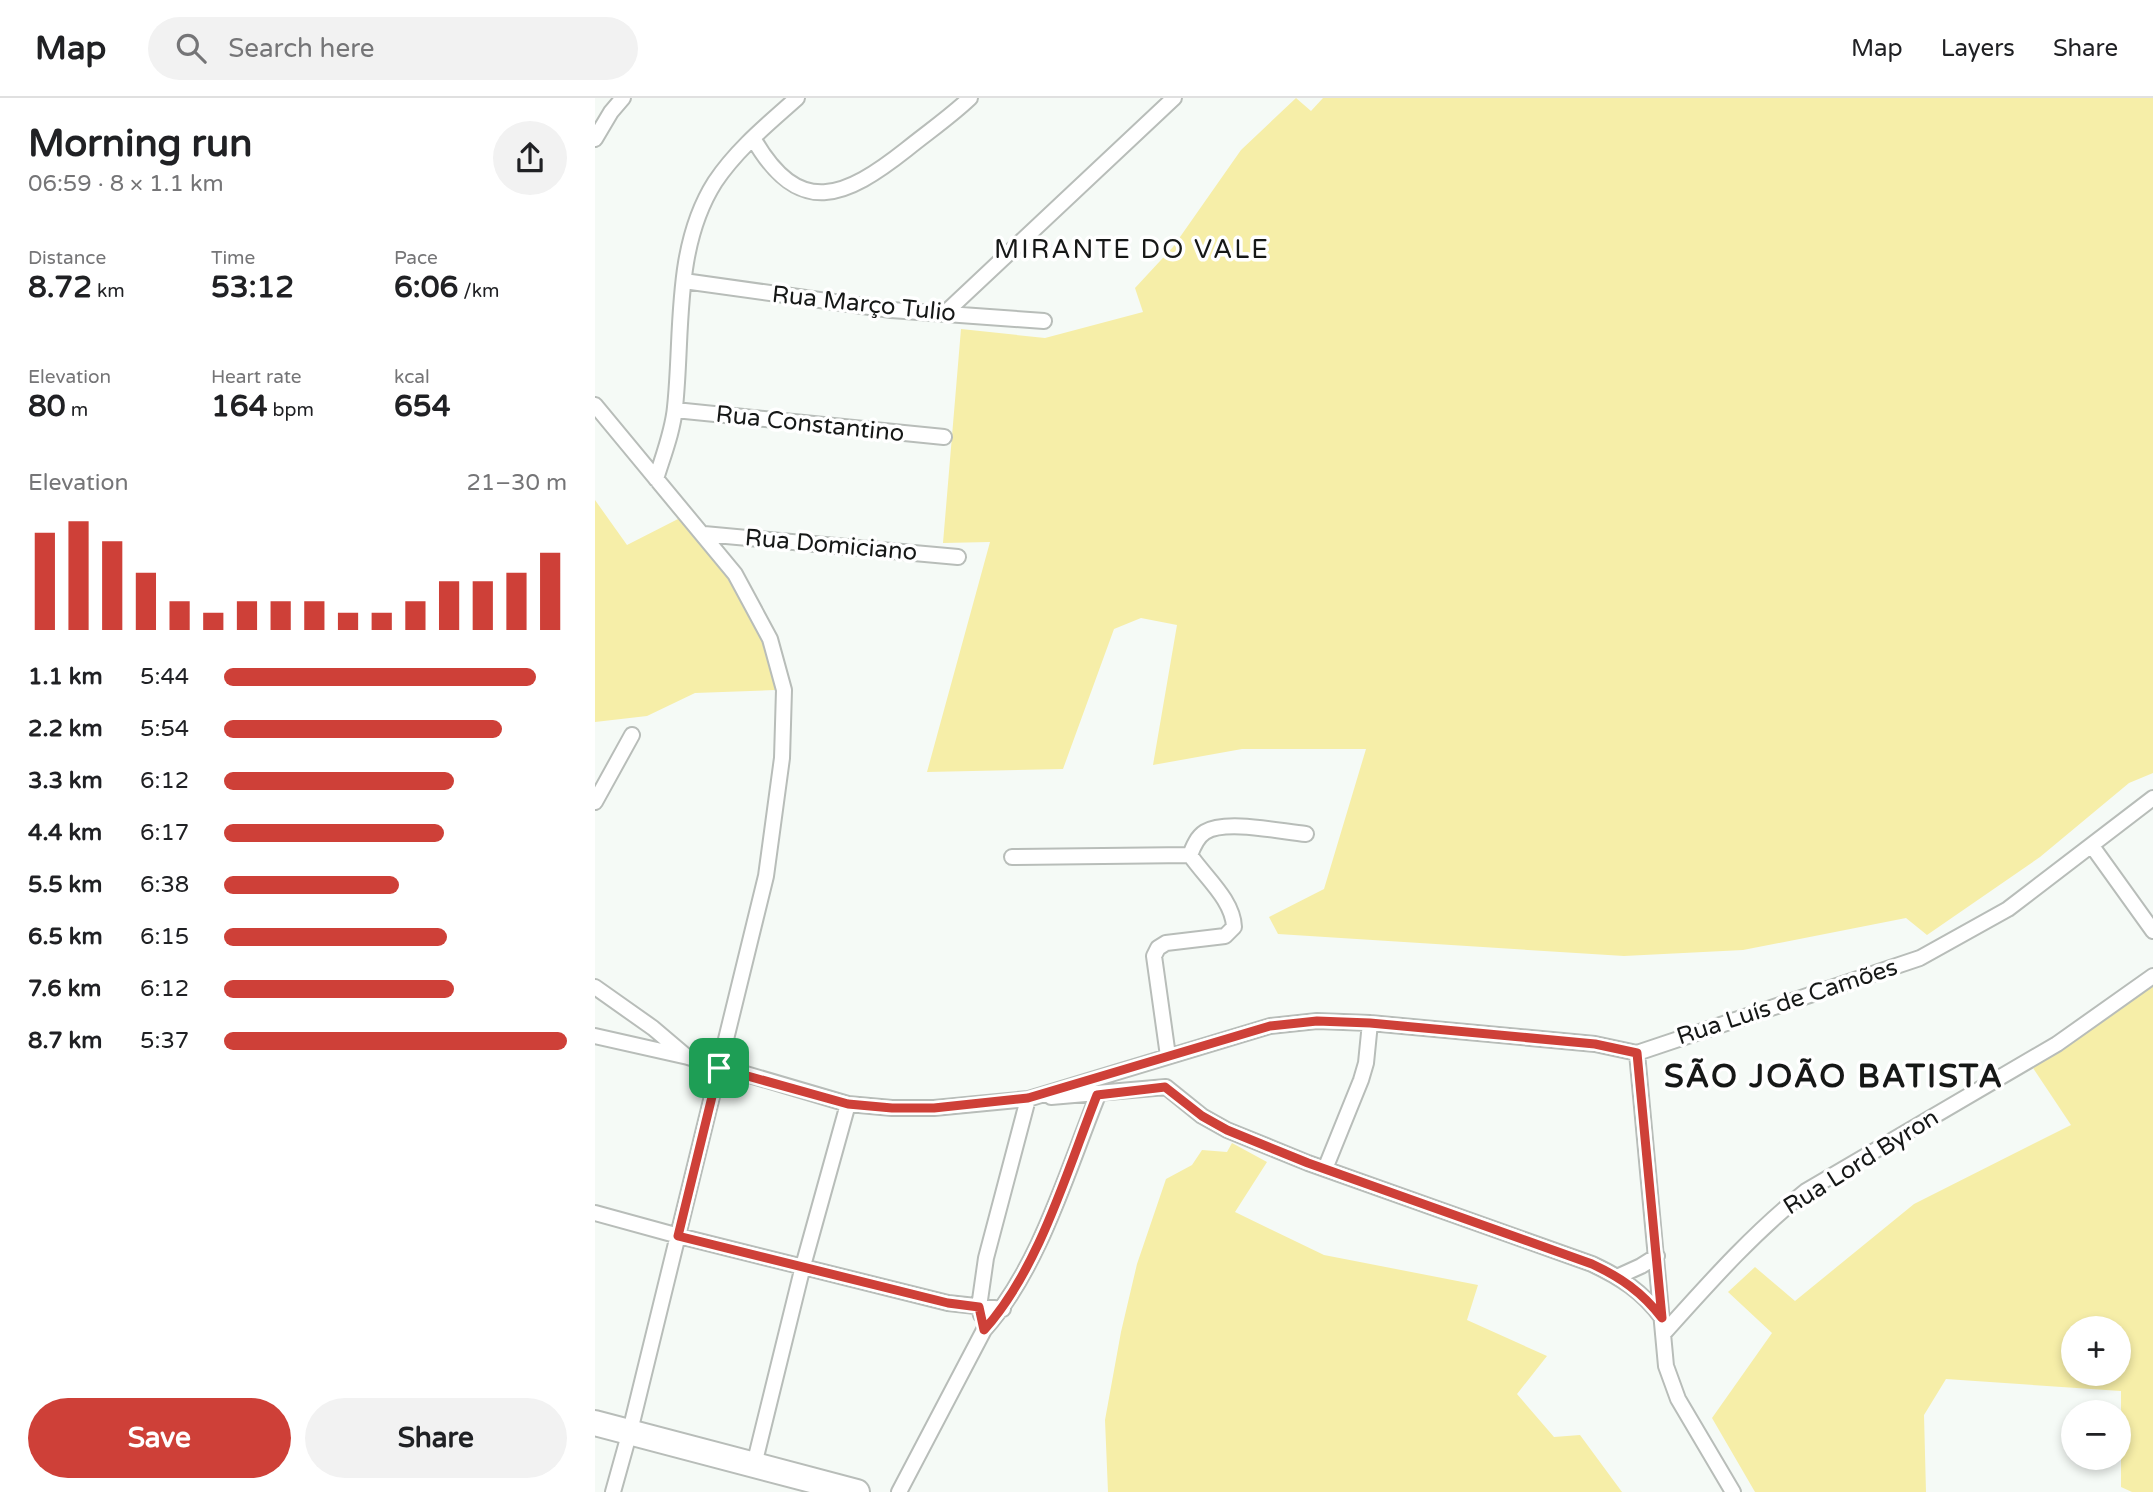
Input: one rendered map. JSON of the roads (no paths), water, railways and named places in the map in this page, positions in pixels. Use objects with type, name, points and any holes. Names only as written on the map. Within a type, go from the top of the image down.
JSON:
[{"type":"highway","points":[[595,1423],[857,1492]]},
{"type":"street","points":[[595,139],[623,98]]},
{"type":"street","points":[[656,480],[675,410],[684,281],[693,236],[710,194],[728,166],[753,138],[797,98]]},
{"type":"street","points":[[753,138],[768,164],[794,186],[823,194],[851,186],[876,173],[970,98]]},
{"type":"street","points":[[945,313],[1174,98]]},
{"type":"street","name":"Rua Março Tulio","points":[[684,281],[813,300],[1044,321]]},
{"type":"street","points":[[595,405],[735,574],[770,639],[784,690],[782,758],[766,876],[613,1492]]},
{"type":"street","name":"Rua Constantino","points":[[675,410],[944,438]]},
{"type":"street","name":"Rua Domiciano","points":[[704,534],[958,556]]},
{"type":"street","points":[[595,802],[632,735]]},
{"type":"street","name":"Rua Luís de Camões","points":[[1637,1053],[1920,958],[2008,909],[2153,798]]},
{"type":"street","points":[[1190,855],[1195,842],[1205,832],[1221,827],[1307,834]]},
{"type":"street","points":[[2092,846],[2153,931]]},
{"type":"street","points":[[1012,857],[1190,855]]},
{"type":"street","points":[[1168,1056],[1154,956],[1158,948],[1166,943],[1226,936],[1234,927],[1234,915],[1229,906],[1190,855]]},
{"type":"street","name":"Rua Lord Byron","points":[[1663,1325],[1777,1214],[1806,1191],[2057,1044],[2153,976]]},
{"type":"street","points":[[595,987],[688,1057]]},
{"type":"street","points":[[629,1011],[640,1047]]},
{"type":"street","points":[[1028,1098],[1270,1026],[1317,1021],[1370,1023],[1595,1044],[1637,1053],[1667,1366],[1678,1399],[1733,1492]]},
{"type":"street","points":[[1325,1170],[1361,1080],[1366,1063],[1370,1023]]},
{"type":"street","points":[[595,1036],[688,1057],[848,1104],[892,1108],[934,1108],[1165,1087],[1202,1116],[1227,1130],[1325,1170],[1592,1264],[1619,1276],[1642,1295],[1663,1325]]},
{"type":"street","points":[[899,1492],[984,1330],[1003,1309],[1026,1269],[1097,1095]]},
{"type":"street","points":[[984,1330],[979,1307],[986,1258],[1028,1098]]},
{"type":"street","points":[[754,1465],[803,1266],[848,1104]]},
{"type":"street","points":[[595,1213],[948,1303],[1003,1309]]},
{"type":"street","points":[[1619,1276],[1657,1255]]},
{"type":"district","name":"MIRANTE DO VALE","points":[[1132,249]]},
{"type":"district","name":"SÃO JOÃO BATISTA","points":[[1834,1077]]}]
